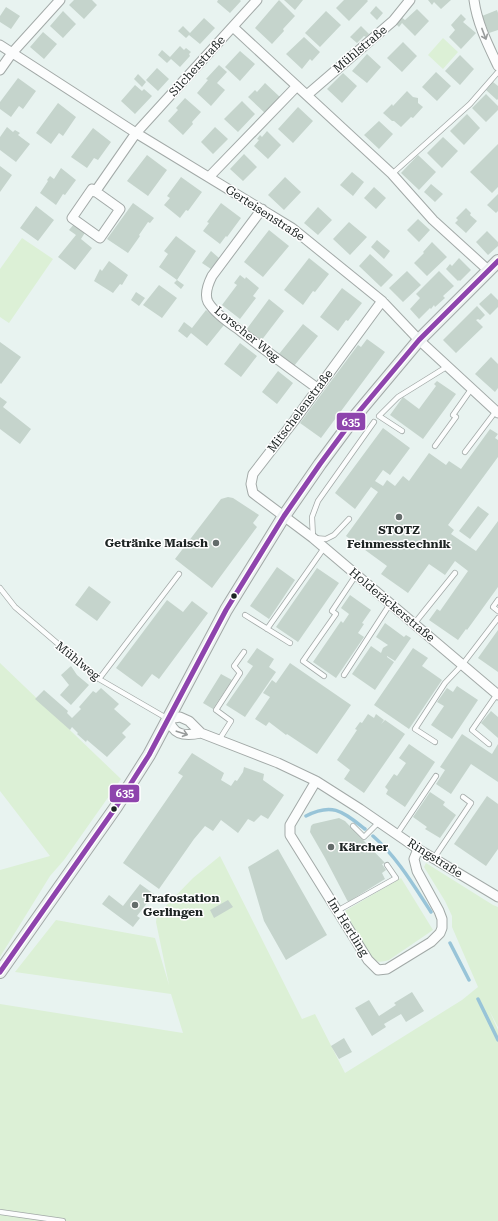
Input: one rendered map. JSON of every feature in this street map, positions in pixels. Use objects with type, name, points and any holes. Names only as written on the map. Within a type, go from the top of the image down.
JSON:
[{"type":"main road","points":[[0,972],[116,807],[149,755],[226,610],[284,516],[320,464],[357,414],[419,340],[498,261]]},
{"type":"street","points":[[0,70],[12,53],[60,0]]},
{"type":"street","name":"Silcherstraße","points":[[136,133],[257,0]]},
{"type":"street","name":"Mühlstraße","points":[[307,95],[393,21],[410,0]]},
{"type":"street","points":[[474,0],[475,10],[484,36],[498,66]]},
{"type":"street","points":[[233,27],[392,174],[433,220],[488,270]]},
{"type":"street","name":"Gerteisenstraße","points":[[0,45],[136,133],[292,228],[382,301],[419,340],[497,412]]},
{"type":"street","points":[[209,177],[297,86]]},
{"type":"street","points":[[95,192],[136,133]]},
{"type":"street","points":[[92,189],[95,192],[120,209],[100,238],[72,218],[92,189]]},
{"type":"street","name":"Lorscher Weg","points":[[262,209],[212,276],[206,293],[208,302],[221,316],[317,388]]},
{"type":"street","name":"Mitschelenstraße","points":[[284,516],[253,493],[251,484],[253,474],[382,301]]},
{"type":"street","name":"Holderäckerstraße","points":[[284,516],[498,695]]},
{"type":"street","name":"Ringstraße","points":[[201,733],[191,735],[180,733],[174,730],[168,719],[180,717],[185,719],[201,733],[316,781],[418,849],[498,897]]},
{"type":"street","name":"Im Hertling","points":[[316,781],[290,824],[290,835],[368,960],[378,970],[387,969],[431,942],[440,933],[442,928],[442,919],[439,911],[418,871],[414,860],[418,849]]},
{"type":"lane","points":[[392,174],[470,104],[498,72]]},
{"type":"lane","points":[[402,432],[379,416],[398,397],[448,366]]},
{"type":"lane","points":[[435,446],[456,417],[452,415],[472,388]]},
{"type":"lane","points":[[465,452],[497,412]]},
{"type":"lane","points":[[349,519],[334,535],[326,539],[312,538],[312,517],[318,501],[374,422]]},
{"type":"lane","points":[[267,629],[324,548]]},
{"type":"lane","points":[[414,624],[455,573]]},
{"type":"lane","points":[[98,679],[179,574]]},
{"type":"lane","points":[[324,676],[303,661],[336,614],[332,611],[356,575]]},
{"type":"lane","name":"Mühlweg","points":[[0,588],[15,607],[98,679],[168,719]]},
{"type":"lane","points":[[498,600],[493,607],[498,611]]},
{"type":"lane","points":[[344,675],[390,604]]},
{"type":"lane","points":[[245,614],[290,643]]},
{"type":"lane","points":[[435,742],[415,728],[445,683],[462,665],[498,618]]},
{"type":"lane","points":[[219,740],[231,720],[216,710],[240,673],[234,666],[244,652]]},
{"type":"lane","points":[[489,744],[472,730],[498,695]]},
{"type":"lane","points":[[397,834],[436,776]]},
{"type":"lane","points":[[434,858],[471,803],[463,797]]},
{"type":"lane","points":[[353,826],[364,837],[379,822]]},
{"type":"lane","points":[[337,911],[396,878],[387,865]]},
{"type":"lane","points":[[0,1212],[63,1221]]},
{"type":"green space","points":[[443,38],[458,52],[443,69],[428,55]]},
{"type":"green space","points":[[22,238],[53,259],[9,323],[0,317],[0,269]]},
{"type":"green space","points":[[0,663],[121,779],[64,860],[50,876],[0,957],[0,870],[50,856],[0,791]]},
{"type":"green space","points":[[220,856],[302,1019],[315,1014],[345,1073],[462,1000],[478,987],[452,927],[452,916],[445,901],[424,867],[426,863],[498,907],[498,1027],[489,1010],[498,1030],[498,1221],[0,1221],[0,1004],[183,1033],[171,994],[15,972],[56,920],[155,938],[169,985],[156,922],[157,915],[193,878]]},
{"type":"green space","points":[[401,878],[433,930],[389,960],[382,962],[373,960],[345,911]]},
{"type":"building","points":[[74,0],[92,0],[97,5],[84,19],[69,5]]},
{"type":"building","points":[[218,0],[241,1],[230,13],[217,2]]},
{"type":"building","points":[[279,0],[295,16],[272,44],[255,28]]},
{"type":"building","points":[[284,0],[303,0],[295,10]]},
{"type":"building","points":[[344,0],[368,1],[349,21],[336,8]]},
{"type":"building","points":[[428,0],[451,0],[441,9],[434,2],[432,5]]},
{"type":"building","points":[[376,6],[383,13],[377,20],[370,13]]},
{"type":"building","points":[[6,7],[20,16],[11,29],[0,22],[0,16]]},
{"type":"building","points":[[417,9],[429,21],[415,36],[402,23],[399,27],[395,23],[401,17],[405,20]]},
{"type":"building","points":[[497,10],[498,30],[489,33],[482,16]]},
{"type":"building","points":[[63,11],[76,24],[63,38],[50,26]]},
{"type":"building","points":[[326,11],[341,25],[320,47],[305,33]]},
{"type":"building","points":[[461,14],[466,19],[463,22],[476,33],[461,49],[449,37],[455,30],[451,25]]},
{"type":"building","points":[[204,18],[215,28],[200,44],[189,35],[186,38],[178,31],[183,26],[190,33]]},
{"type":"building","points":[[361,26],[369,34],[366,37],[364,36],[357,43],[350,37]]},
{"type":"building","points":[[43,32],[57,44],[44,59],[30,47]]},
{"type":"building","points":[[304,37],[320,52],[312,61],[310,59],[302,69],[286,54]]},
{"type":"building","points":[[403,42],[417,56],[402,72],[387,58]]},
{"type":"building","points":[[180,46],[184,50],[186,48],[191,52],[189,54],[190,56],[180,67],[171,59],[167,63],[158,55],[162,50],[170,57]]},
{"type":"building","points":[[240,51],[255,64],[240,81],[225,67]]},
{"type":"building","points":[[367,54],[381,67],[367,83],[352,71]]},
{"type":"building","points":[[460,55],[474,69],[460,85],[445,71]]},
{"type":"building","points":[[219,65],[227,72],[217,83],[225,90],[211,106],[197,93],[208,80],[206,79]]},
{"type":"building","points":[[157,68],[169,79],[158,91],[146,80]]},
{"type":"building","points":[[436,72],[451,86],[437,101],[422,87]]},
{"type":"building","points":[[343,73],[357,86],[342,103],[327,89]]},
{"type":"building","points":[[138,74],[146,82],[142,87],[134,79]]},
{"type":"building","points":[[18,78],[36,91],[23,109],[19,106],[11,117],[0,109],[0,102]]},
{"type":"building","points":[[493,82],[498,86],[497,100],[486,90]]},
{"type":"building","points":[[265,83],[281,98],[266,114],[248,97],[255,90],[257,92]]},
{"type":"building","points":[[135,85],[142,91],[144,89],[152,96],[135,114],[121,101]]},
{"type":"building","points":[[407,91],[413,97],[418,98],[418,103],[423,107],[413,118],[411,117],[401,127],[383,113],[392,104],[393,106]]},
{"type":"building","points":[[486,94],[498,106],[498,110],[486,122],[472,108]]},
{"type":"building","points":[[185,98],[201,112],[183,135],[168,121],[178,110],[176,108]]},
{"type":"building","points":[[242,101],[255,114],[238,132],[224,119]]},
{"type":"building","points":[[58,103],[76,117],[63,136],[59,133],[51,144],[36,133]]},
{"type":"building","points":[[298,107],[313,121],[293,143],[278,129]]},
{"type":"building","points":[[467,114],[480,128],[464,145],[450,131]]},
{"type":"building","points":[[379,121],[393,134],[379,149],[364,135]]},
{"type":"building","points":[[7,127],[13,132],[15,130],[20,133],[18,135],[30,144],[16,162],[0,150],[0,137]]},
{"type":"building","points":[[215,127],[228,139],[213,154],[201,142]]},
{"type":"building","points":[[93,128],[111,142],[98,160],[94,158],[87,168],[71,157]]},
{"type":"building","points":[[267,131],[281,145],[268,159],[254,146],[259,140],[257,139],[260,135],[262,137]]},
{"type":"building","points":[[443,137],[458,151],[442,168],[427,153]]},
{"type":"building","points":[[498,144],[498,187],[492,193],[470,172]]},
{"type":"building","points":[[244,154],[257,167],[243,181],[230,169]]},
{"type":"building","points":[[147,155],[167,170],[148,196],[127,181]]},
{"type":"building","points":[[418,155],[436,172],[419,190],[401,173]]},
{"type":"building","points":[[0,166],[12,175],[0,192]]},
{"type":"building","points":[[61,168],[76,180],[65,195],[63,194],[56,205],[40,193],[50,176],[54,179]]},
{"type":"building","points":[[352,172],[364,182],[353,196],[340,185]]},
{"type":"building","points":[[181,177],[202,192],[188,211],[186,210],[180,218],[164,205],[170,198],[167,196]]},
{"type":"building","points":[[285,177],[301,192],[284,210],[268,195]]},
{"type":"building","points":[[431,184],[443,194],[435,202],[424,192]]},
{"type":"building","points":[[374,187],[386,198],[376,209],[364,198]]},
{"type":"building","points":[[498,194],[498,211],[496,213],[487,205]]},
{"type":"building","points":[[133,203],[154,218],[150,223],[148,222],[128,253],[107,239]]},
{"type":"building","points":[[221,203],[241,218],[220,244],[203,231],[209,223],[207,222]]},
{"type":"building","points":[[36,206],[54,220],[38,241],[20,228]]},
{"type":"building","points":[[318,207],[332,220],[318,235],[304,223]]},
{"type":"building","points":[[466,208],[471,213],[470,215],[477,221],[466,233],[455,223],[458,220],[456,218]]},
{"type":"building","points":[[418,219],[430,230],[419,242],[407,230]]},
{"type":"building","points":[[349,222],[367,237],[350,255],[333,239]]},
{"type":"building","points":[[75,223],[86,231],[81,239],[92,248],[75,270],[58,257],[76,235],[69,230]]},
{"type":"building","points":[[269,230],[289,246],[263,277],[244,262]]},
{"type":"building","points":[[487,231],[498,242],[498,246],[488,255],[476,242]]},
{"type":"building","points":[[176,236],[196,251],[177,280],[159,267],[168,254],[164,251]]},
{"type":"building","points":[[377,240],[390,251],[384,259],[371,247]]},
{"type":"building","points":[[432,242],[447,257],[427,276],[414,263]]},
{"type":"building","points":[[211,251],[219,258],[211,269],[202,263]]},
{"type":"building","points":[[370,254],[393,275],[381,287],[359,266]]},
{"type":"building","points":[[309,258],[329,274],[315,292],[313,291],[303,305],[284,290]]},
{"type":"building","points":[[459,258],[471,270],[460,281],[458,281],[446,269],[450,264],[452,266]]},
{"type":"building","points":[[109,261],[128,275],[122,285],[120,284],[113,293],[94,281],[100,269],[102,271]]},
{"type":"building","points":[[407,271],[421,285],[403,302],[389,288]]},
{"type":"building","points":[[439,271],[454,286],[443,296],[445,298],[435,307],[434,305],[431,309],[430,308],[419,319],[410,309],[420,298],[416,294]]},
{"type":"building","points":[[240,275],[245,279],[246,277],[259,288],[253,296],[256,298],[240,319],[222,305],[237,285],[234,283]]},
{"type":"building","points":[[177,280],[184,285],[181,289],[174,283]]},
{"type":"building","points":[[159,285],[177,298],[162,318],[143,305]]},
{"type":"building","points":[[342,288],[362,303],[338,331],[320,317]]},
{"type":"building","points":[[136,292],[145,298],[139,306],[131,300]]},
{"type":"building","points":[[491,293],[498,300],[498,307],[490,315],[479,304]]},
{"type":"building","points":[[269,299],[284,311],[261,341],[246,330]]},
{"type":"building","points":[[477,306],[485,315],[480,320],[476,320],[483,327],[456,353],[443,340]]},
{"type":"building","points":[[206,310],[224,325],[207,346],[191,333],[187,338],[178,331],[184,322],[192,328]]},
{"type":"building","points":[[303,324],[318,336],[294,366],[279,354]]},
{"type":"building","points":[[367,339],[385,352],[321,438],[300,423],[358,345],[361,347]]},
{"type":"building","points":[[0,342],[21,357],[1,384],[0,383]]},
{"type":"building","points":[[240,343],[257,356],[241,377],[224,364]]},
{"type":"building","points":[[491,357],[498,364],[498,388],[495,392],[475,374]]},
{"type":"building","points":[[278,371],[293,383],[277,404],[262,392]]},
{"type":"building","points":[[437,381],[456,394],[423,439],[390,415],[403,397],[419,409],[436,386],[434,384]]},
{"type":"building","points":[[0,397],[7,402],[3,407],[31,429],[20,444],[0,429]]},
{"type":"building","points":[[383,428],[410,448],[390,475],[383,470],[375,481],[383,486],[387,480],[395,486],[403,476],[409,481],[429,453],[446,465],[449,461],[461,469],[490,429],[498,434],[495,438],[498,440],[498,457],[448,525],[454,530],[451,534],[476,551],[498,521],[498,587],[458,640],[429,620],[437,609],[440,611],[468,571],[455,561],[445,575],[429,564],[408,593],[381,574],[387,566],[346,536],[378,492],[371,487],[355,509],[335,493]]},
{"type":"building","name":"Getränke Maisch","points":[[228,497],[233,498],[259,515],[253,523],[257,527],[212,588],[175,559],[221,499]]},
{"type":"building","points":[[478,506],[489,514],[470,539],[459,531]]},
{"type":"building","points":[[277,567],[295,580],[269,619],[250,606]]},
{"type":"building","points":[[317,568],[339,583],[298,642],[276,627]]},
{"type":"building","points":[[89,586],[111,602],[97,621],[75,605]]},
{"type":"building","points":[[350,595],[371,610],[362,623],[364,624],[358,633],[364,637],[336,678],[313,662],[341,621],[343,623],[349,614],[341,608]]},
{"type":"building","points":[[167,600],[183,612],[192,601],[208,613],[159,679],[152,674],[142,687],[116,668]]},
{"type":"building","points":[[385,623],[404,637],[406,635],[411,638],[395,661],[387,656],[394,662],[375,690],[352,674],[371,646],[381,653],[383,648],[388,645],[376,637]]},
{"type":"building","points":[[498,630],[498,672],[478,658]]},
{"type":"building","points":[[257,648],[274,659],[269,667],[276,672],[245,717],[226,705],[253,666],[247,662]]},
{"type":"building","points":[[413,648],[428,658],[422,666],[442,680],[409,729],[374,705]]},
{"type":"building","points":[[290,663],[351,705],[317,754],[287,734],[286,735],[269,722],[266,726],[255,719],[270,697],[263,693],[272,680],[276,683]]},
{"type":"building","points":[[71,666],[77,675],[89,685],[71,705],[60,695],[69,685],[61,675]]},
{"type":"building","points":[[221,674],[232,680],[213,709],[203,703]]},
{"type":"building","points":[[457,686],[478,700],[452,739],[431,725],[444,706],[437,702],[447,688],[453,692]]},
{"type":"building","points":[[101,688],[119,704],[114,709],[131,724],[122,733],[126,737],[107,757],[87,740],[86,742],[72,727],[70,730],[35,699],[44,690],[68,711],[67,713],[72,718],[81,709],[79,707],[93,691],[96,693]]},
{"type":"building","points":[[491,711],[498,717],[498,738],[481,723]]},
{"type":"building","points":[[368,714],[374,718],[376,714],[384,720],[381,724],[385,720],[405,734],[364,793],[344,779],[350,770],[337,760],[357,730],[355,729],[360,722],[362,723]]},
{"type":"building","points":[[462,734],[492,754],[498,744],[498,782],[471,764],[451,794],[436,784],[445,770],[440,767]]},
{"type":"building","points":[[409,744],[435,762],[405,807],[386,794],[388,790],[385,787],[394,774],[397,776],[406,763],[399,758]]},
{"type":"building","points":[[192,753],[224,773],[221,780],[231,786],[235,780],[237,781],[243,772],[244,767],[264,774],[263,780],[284,795],[268,819],[261,815],[254,822],[248,819],[238,833],[221,820],[213,831],[205,826],[194,839],[159,889],[123,863],[183,776],[178,773]]},
{"type":"building","points":[[430,792],[445,802],[443,805],[456,815],[440,838],[425,829],[427,827],[413,817]]},
{"type":"building","points":[[487,796],[498,804],[498,849],[486,866],[454,844]]},
{"type":"building","points":[[339,818],[345,821],[385,863],[382,864],[386,870],[382,873],[385,879],[348,902],[310,832],[313,824]]},
{"type":"building","points":[[278,849],[327,935],[286,960],[264,921],[248,867]]},
{"type":"building","name":"Trafostation Gerlingen","points":[[140,884],[154,894],[137,916],[140,918],[133,927],[102,904],[109,895],[123,906]]},
{"type":"building","points":[[228,900],[233,907],[214,918],[210,910]]},
{"type":"building","points":[[412,992],[424,1011],[406,1022],[401,1014],[384,1024],[386,1027],[372,1036],[355,1008],[369,1000],[379,1016],[396,1005],[394,1003]]},
{"type":"building","points":[[344,1038],[352,1052],[339,1059],[331,1046]]},
{"type":"waterway","points":[[306,816],[315,812],[331,809],[344,814],[365,829]]},
{"type":"waterway","points":[[373,836],[397,862],[431,912]]},
{"type":"waterway","points":[[450,943],[469,980]]},
{"type":"waterway","points":[[478,999],[498,1040]]},
{"type":"transit line","name":"635","points":[[0,972],[116,807],[149,755],[226,610],[284,516],[320,464],[357,414],[419,340],[498,261]]},
{"type":"place","name":"STOTZ Feinmesstechnik","points":[[399,517]]},
{"type":"place","name":"Getränke Maisch","points":[[216,543]]},
{"type":"place","name":"Kärcher","points":[[331,847]]},
{"type":"place","name":"Trafostation Gerlingen","points":[[135,905]]}]
